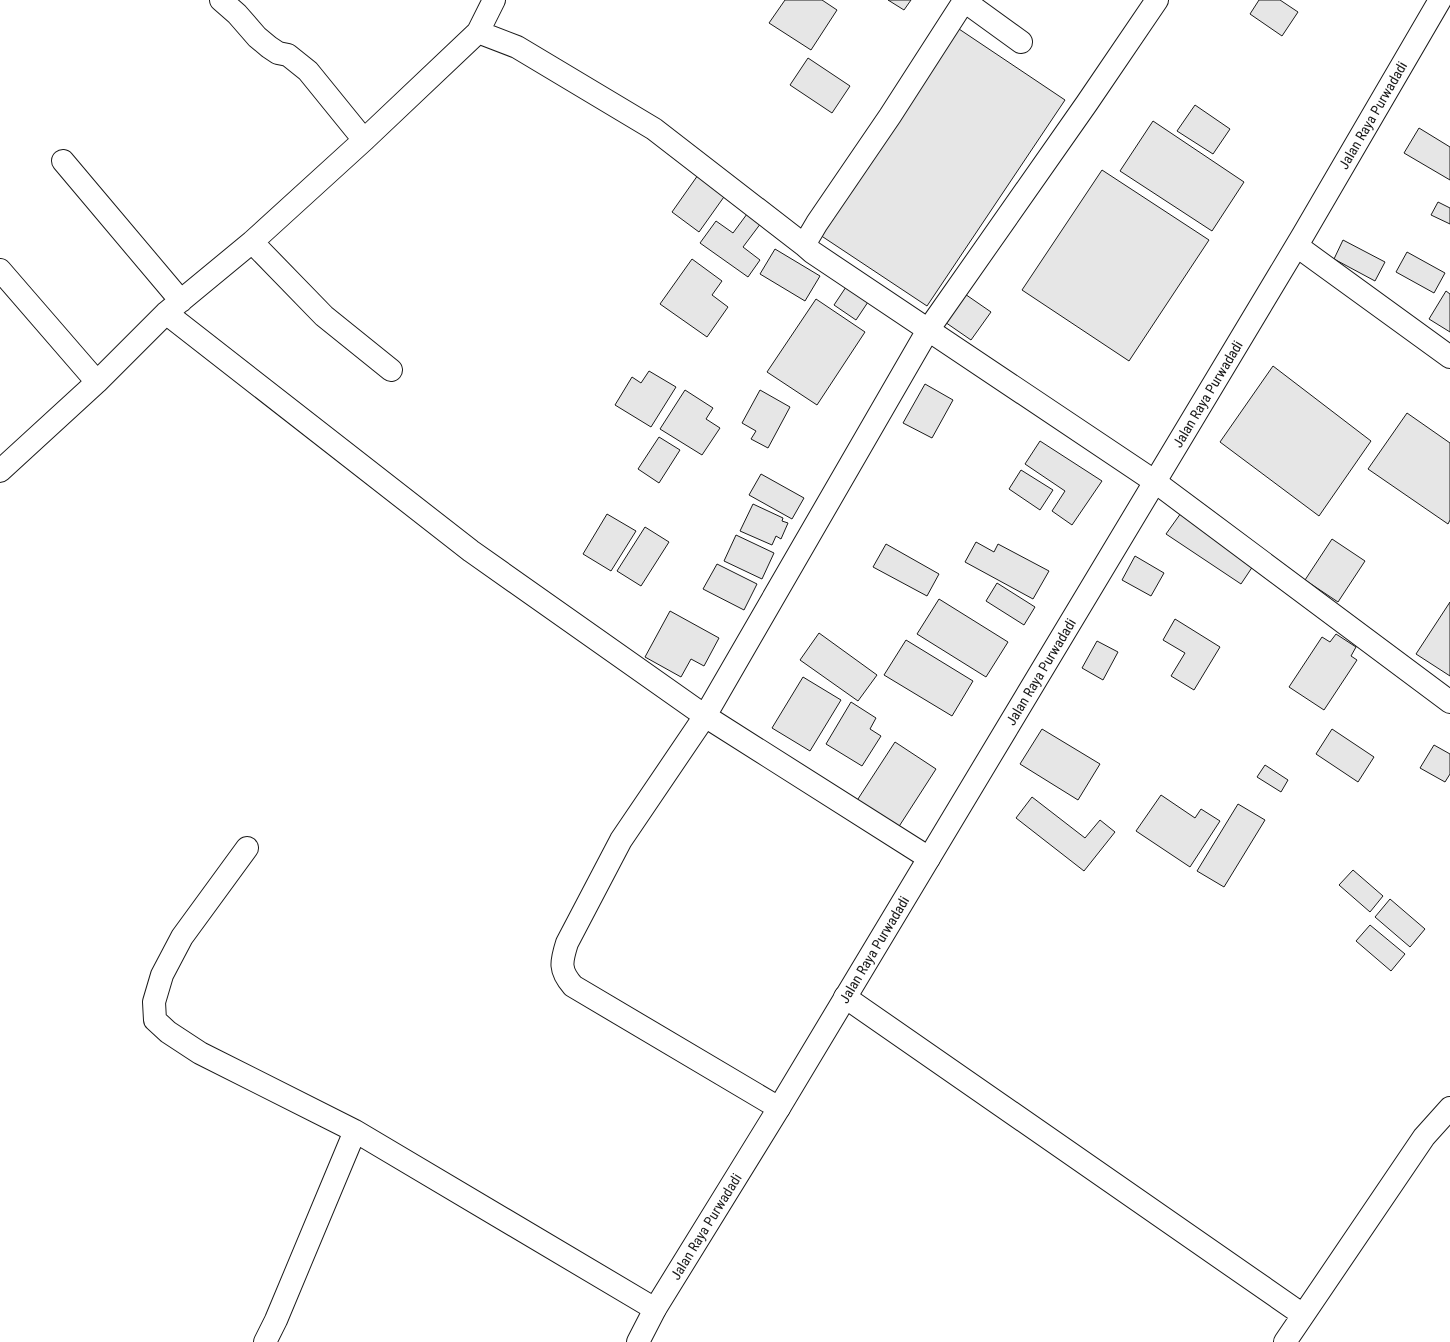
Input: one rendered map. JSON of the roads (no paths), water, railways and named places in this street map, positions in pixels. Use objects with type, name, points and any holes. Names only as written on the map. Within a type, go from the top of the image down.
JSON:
[{"type":"street","points":[[221,0],[237,14],[257,37],[269,47],[278,53],[288,55],[308,71],[364,140]]},
{"type":"street","points":[[0,472],[174,307],[252,242],[364,140],[478,32],[494,0]]},
{"type":"street","points":[[804,245],[817,223],[922,67],[964,0],[1021,42]]},
{"type":"street","points":[[779,1108],[573,986],[564,976],[562,960],[567,943],[621,840],[705,716],[928,330],[1087,103],[1157,0]]},
{"type":"street","name":"Jalan Raya Purwadadi","points":[[638,1342],[655,1309],[779,1108],[1154,481],[1297,246],[1440,0]]},
{"type":"street","points":[[478,32],[517,47],[654,129],[812,252],[1154,481],[1450,702]]},
{"type":"street","points":[[63,161],[174,307],[471,551],[705,716],[929,858]]},
{"type":"street","points":[[252,242],[324,316],[391,370]]},
{"type":"street","points":[[1297,246],[1450,357]]},
{"type":"street","points":[[0,270],[96,382]]},
{"type":"street","points":[[247,848],[182,937],[162,975],[154,1002],[155,1020],[168,1032],[200,1053],[355,1131],[655,1309]]},
{"type":"street","points":[[845,997],[1303,1315]]},
{"type":"street","points":[[1285,1342],[1424,1137],[1450,1108]]},
{"type":"street","points":[[265,1342],[276,1320],[355,1131]]}]
